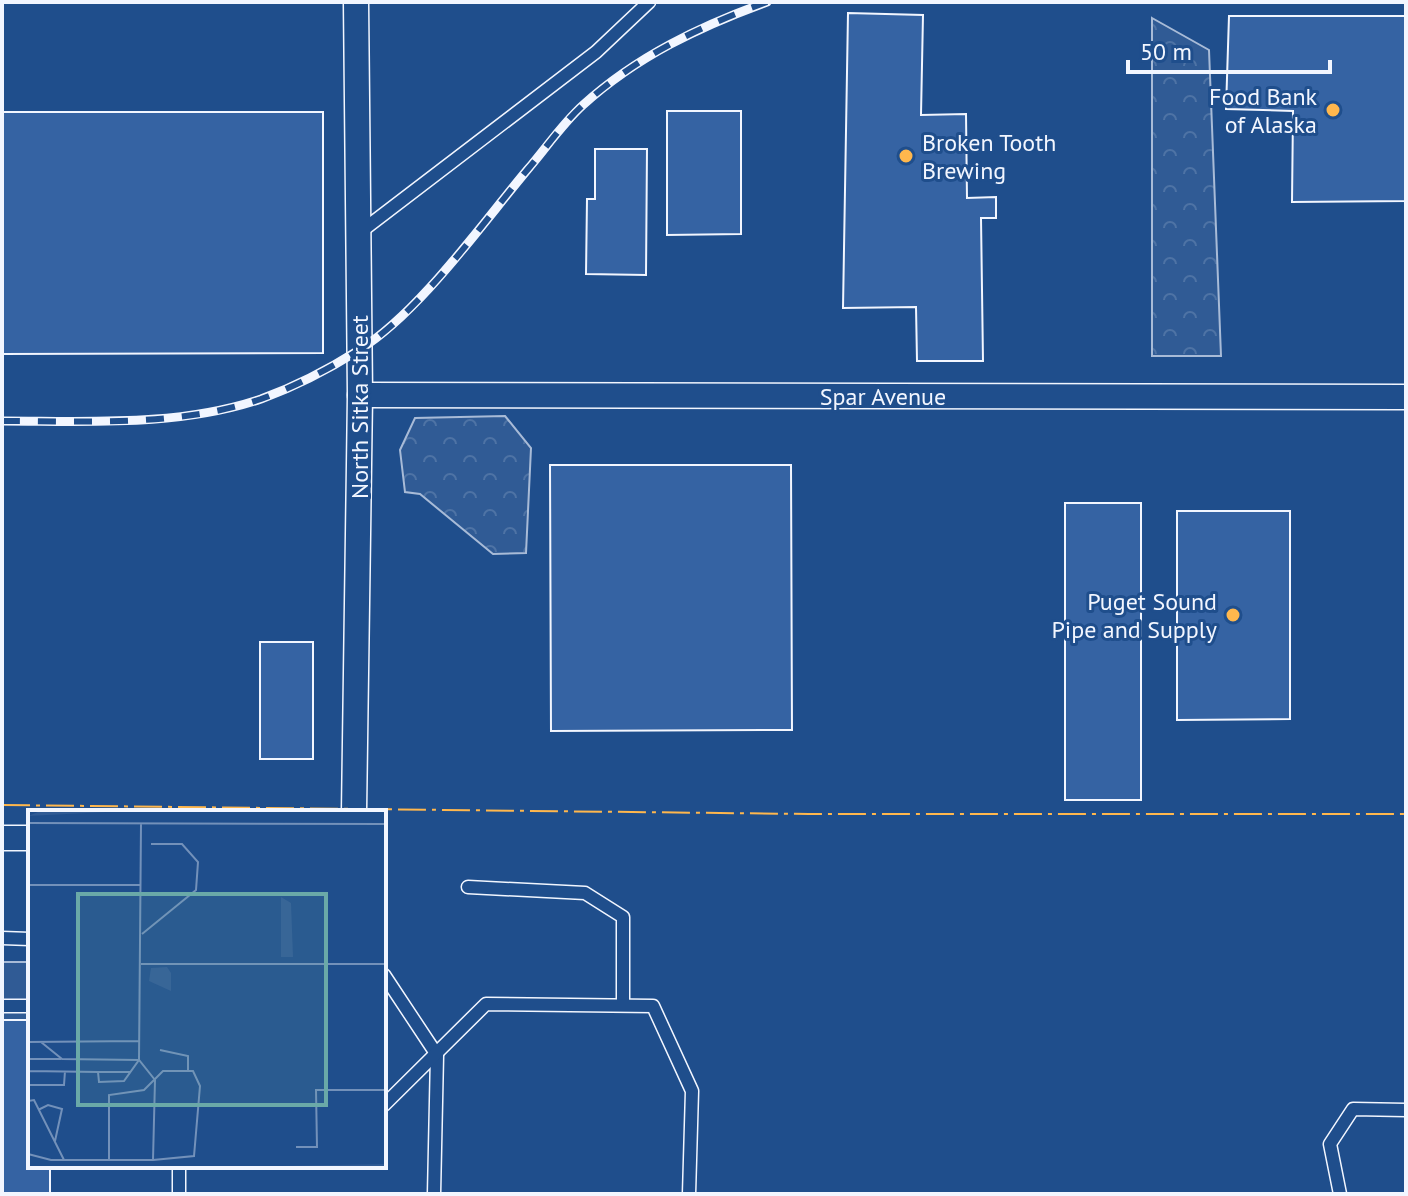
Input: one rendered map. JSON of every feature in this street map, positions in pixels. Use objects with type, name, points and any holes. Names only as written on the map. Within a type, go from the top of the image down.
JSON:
[{"type":"street","name":"North Sitka Street","points":[[354,810],[360,395],[356,2]]},
{"type":"street","name":"Spar Avenue","points":[[360,395],[1406,397]]},
{"type":"street","points":[[2,838],[28,838]]},
{"type":"lane","points":[[359,233],[596,52],[649,2]]},
{"type":"lane","points":[[468,887],[585,893],[623,917],[623,1005]]},
{"type":"lane","points":[[2,938],[28,939]]},
{"type":"lane","points":[[386,978],[437,1055],[434,1194]]},
{"type":"lane","points":[[386,1103],[486,1004],[653,1006],[692,1091],[689,1194]]},
{"type":"lane","points":[[2,1006],[28,1006]]},
{"type":"lane","points":[[1340,1194],[1330,1144],[1353,1109],[1406,1110]]},
{"type":"lane","points":[[179,1168],[179,1194]]},
{"type":"shaded area","points":[[2,962],[28,962],[28,1020],[2,1020]]},
{"type":"green space","points":[[1152,18],[1209,50],[1221,356],[1152,356]]},
{"type":"green space","points":[[505,416],[531,448],[526,553],[493,554],[420,494],[405,492],[400,450],[415,418]]},
{"type":"building","name":"Broken Tooth Brewing","points":[[848,13],[923,15],[921,115],[966,114],[967,198],[996,197],[996,218],[981,218],[983,361],[917,361],[916,307],[843,308]]},
{"type":"building","name":"Food Bank of Alaska","points":[[1229,16],[1406,16],[1406,201],[1292,202],[1293,111],[1226,109]]},
{"type":"building","points":[[667,111],[741,111],[741,234],[667,235]]},
{"type":"building","points":[[2,112],[323,112],[323,353],[2,354]]},
{"type":"building","points":[[595,149],[647,149],[646,275],[586,274],[587,199],[595,199]]},
{"type":"building","points":[[550,465],[791,465],[792,730],[551,731]]},
{"type":"building","points":[[1065,503],[1141,503],[1141,800],[1065,800]]},
{"type":"building","name":"Puget Sound Pipe and Supply","points":[[1177,511],[1290,511],[1290,719],[1177,720]]},
{"type":"building","points":[[260,642],[313,642],[313,759],[260,759]]},
{"type":"building","points":[[2,1020],[28,1020],[28,1168],[50,1168],[50,1194],[2,1194]]},
{"type":"railway","points":[[2,421],[133,420],[198,414],[261,399],[324,371],[382,334],[404,314],[448,267],[568,120],[604,87],[670,44],[767,2]]},
{"type":"power","points":[[2,805],[809,814],[1406,814]]},
{"type":"place","name":"Food Bank of Alaska","points":[[1333,110]]},
{"type":"place","name":"Broken Tooth Brewing","points":[[906,156]]},
{"type":"place","name":"Puget Sound Pipe and Supply","points":[[1233,615]]}]
